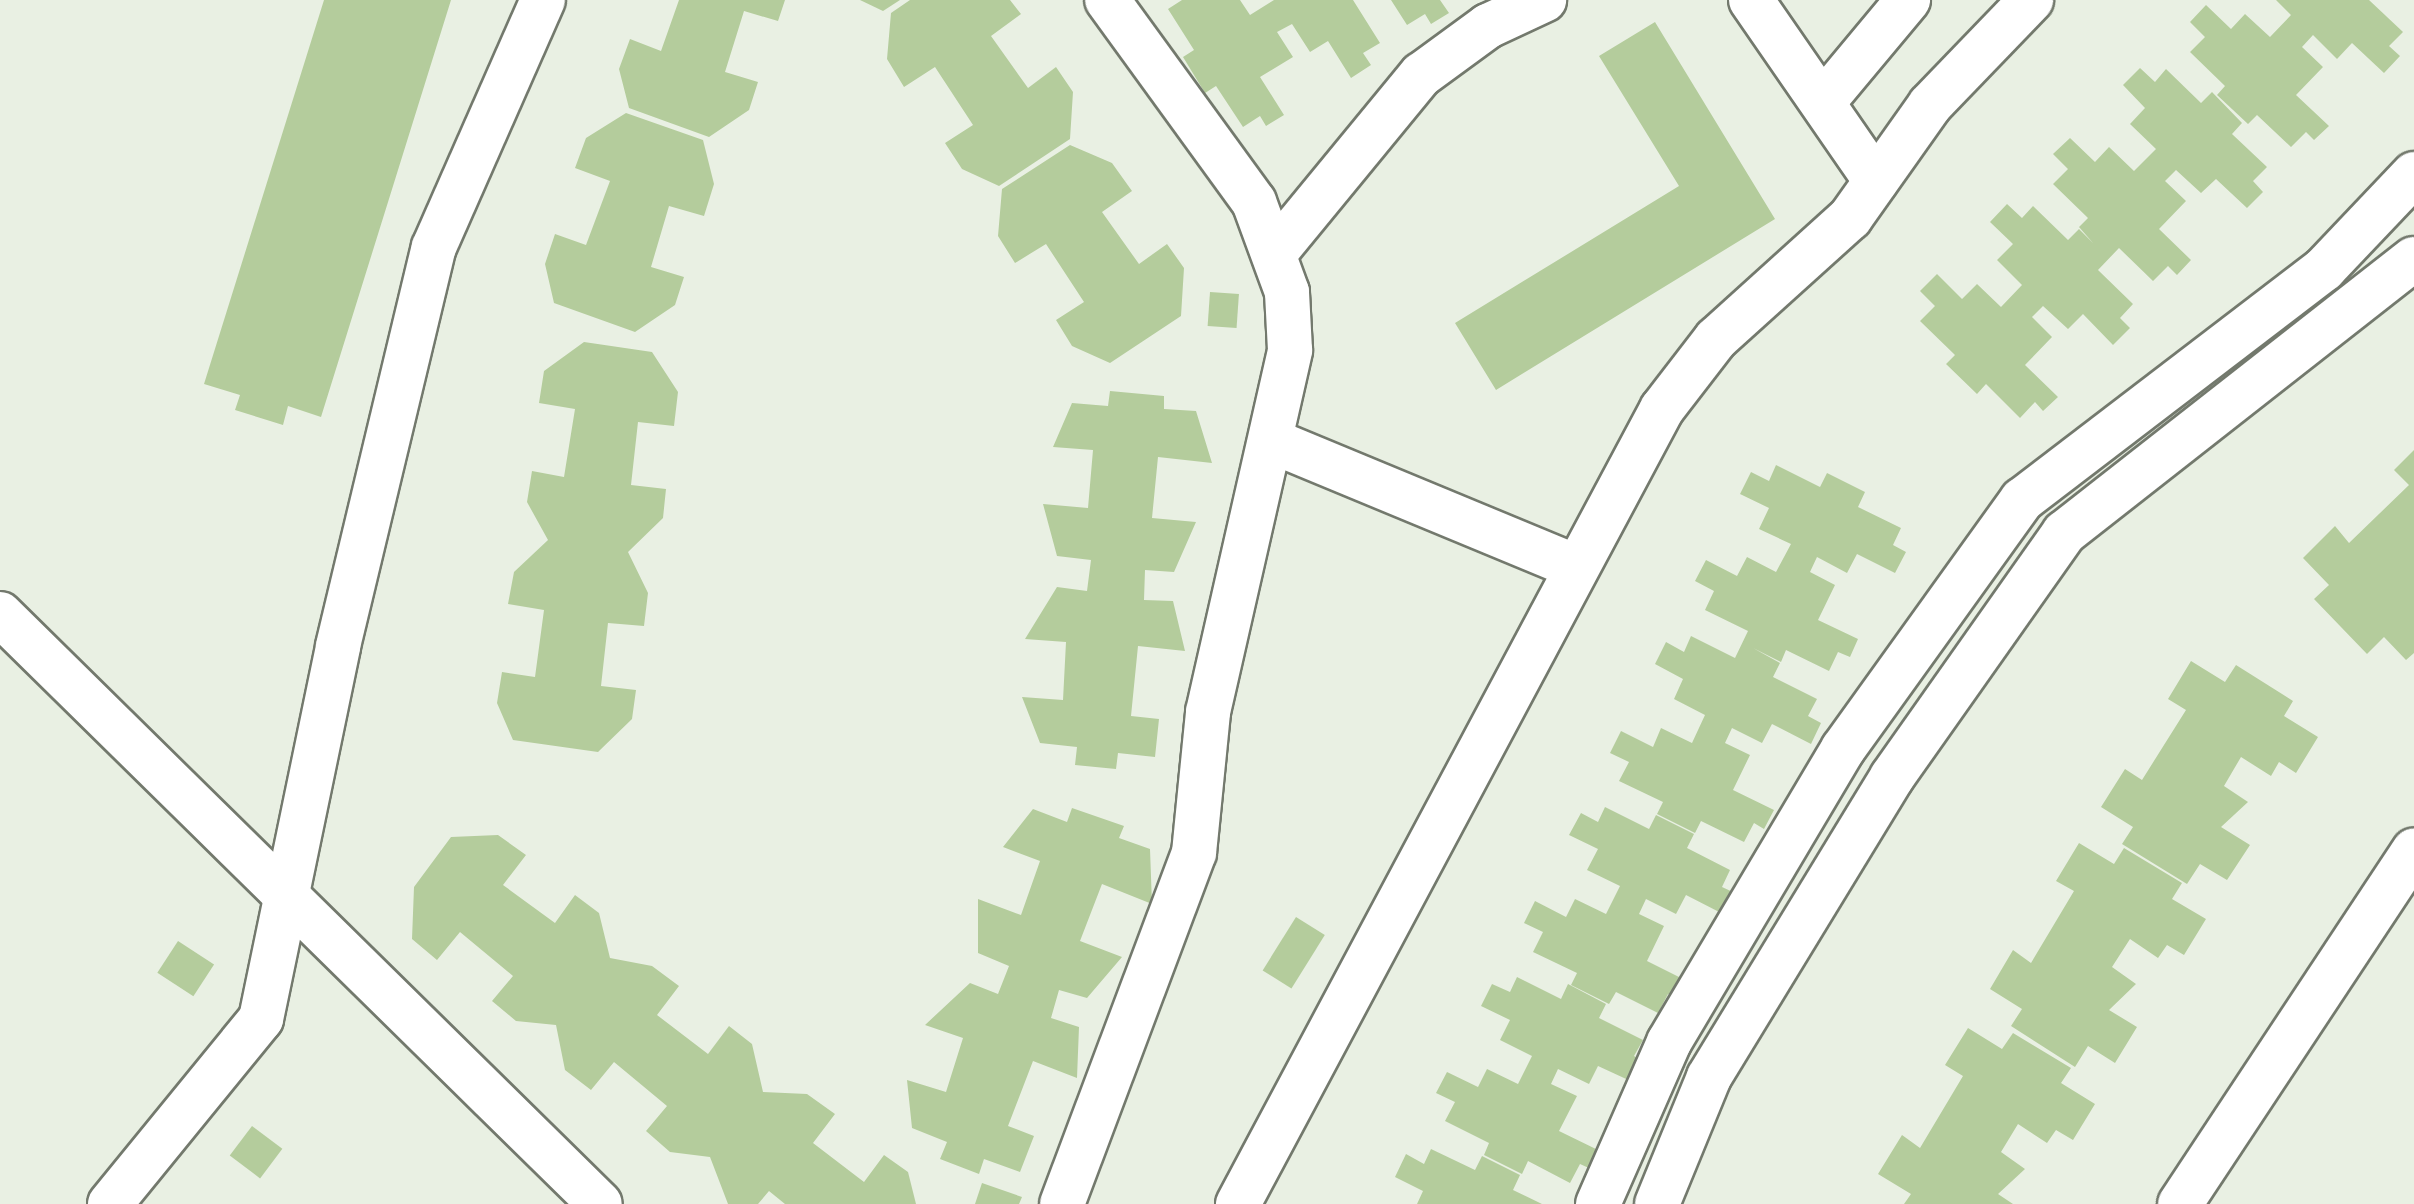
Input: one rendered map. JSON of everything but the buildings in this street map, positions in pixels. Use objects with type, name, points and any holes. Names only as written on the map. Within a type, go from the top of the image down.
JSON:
[{"type":"street","points":[[110,1204],[261,1019],[434,247],[543,0]]},
{"type":"street","points":[[1062,1204],[1194,853],[1208,712],[1272,441],[1290,350],[1277,250],[1254,202],[1107,0]]},
{"type":"street","points":[[1277,250],[1421,75],[1488,26],[1544,0]]},
{"type":"street","points":[[1751,0],[1876,181]]},
{"type":"street","points":[[1823,102],[1908,0]]},
{"type":"street","points":[[1238,1204],[1576,567],[1697,360],[1818,250],[1876,181],[1969,60],[2031,0]]},
{"type":"street","points":[[1598,1204],[1669,1042],[1843,749],[2022,500],[2324,269],[2414,174]]},
{"type":"street","points":[[1657,1204],[1709,1077],[1892,777],[2064,533],[2414,259]]},
{"type":"street","points":[[1272,441],[1576,567]]},
{"type":"street","points":[[0,614],[600,1204]]},
{"type":"street","points":[[2180,1204],[2414,851]]}]
